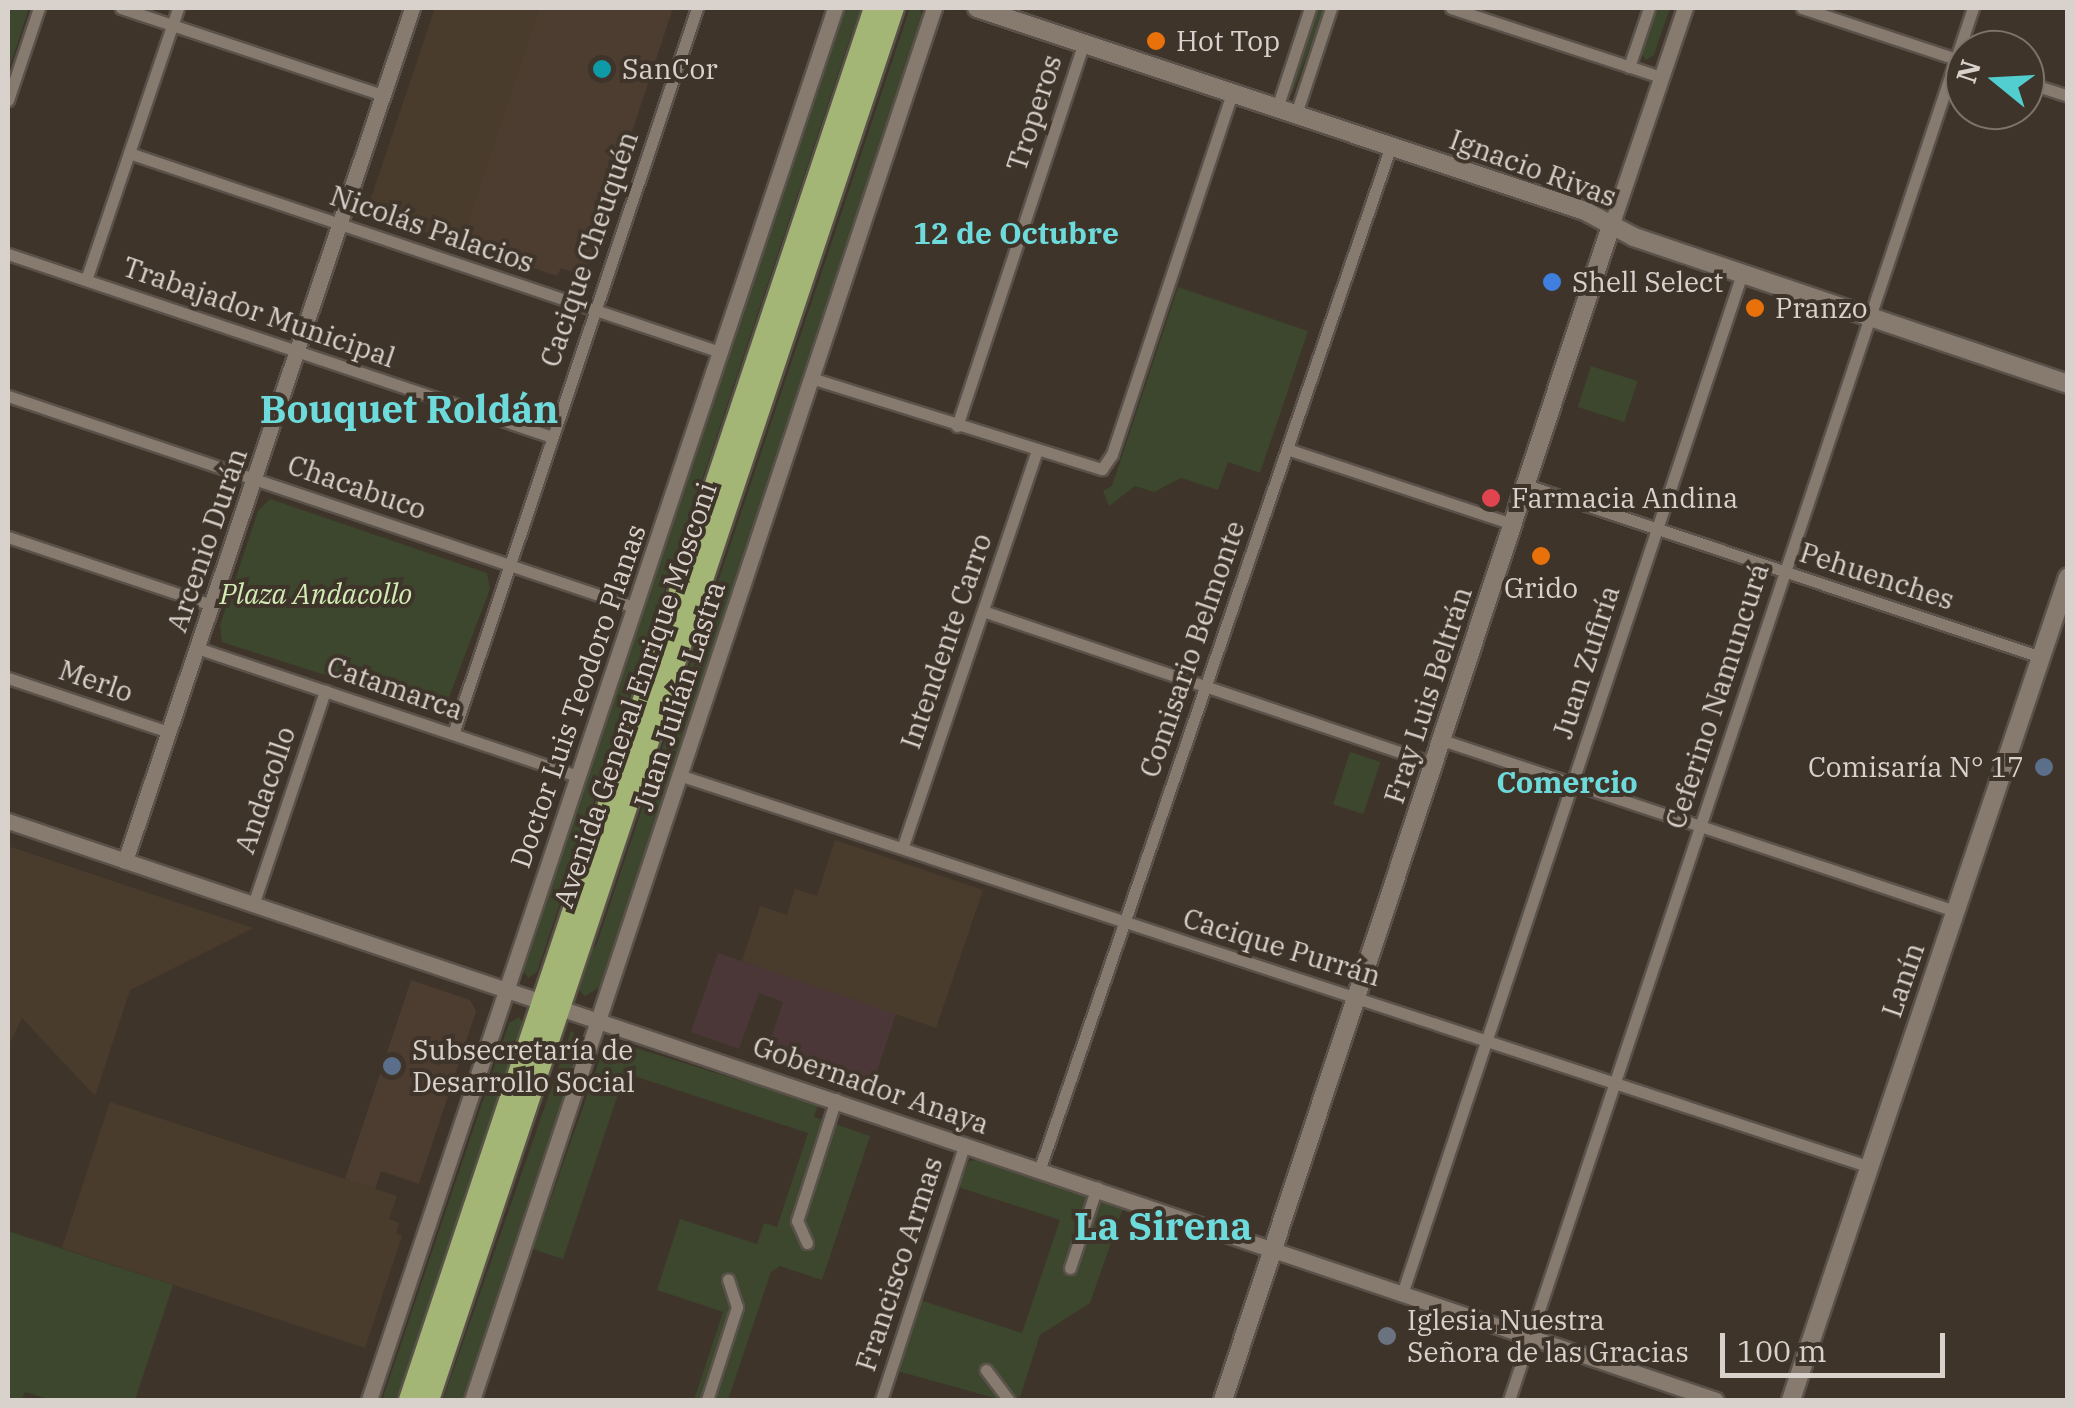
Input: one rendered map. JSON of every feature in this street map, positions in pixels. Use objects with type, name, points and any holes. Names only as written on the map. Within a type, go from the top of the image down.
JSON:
[{"type":"highway","name":"Avenida General Enrique Mosconi","points":[[429,1400],[551,1005],[874,8]]},
{"type":"highway","name":"Avenida General Enrique Mosconi","points":[[410,1400],[551,1005],[894,8]]},
{"type":"main road","name":"Ignacio Rivas","points":[[977,8],[1391,146],[1742,274],[2068,384]]},
{"type":"main road","name":"Fray Luis Beltrán","points":[[1223,1400],[1611,226]]},
{"type":"main road","name":"Lanín","points":[[1792,1400],[2068,577]]},
{"type":"street","points":[[8,100],[39,8]]},
{"type":"street","points":[[121,8],[383,95]]},
{"type":"street","points":[[86,280],[178,8]]},
{"type":"street","name":"Arcenio Durán","points":[[125,861],[412,8]]},
{"type":"street","name":"Cacique Cheuquén","points":[[453,734],[697,8]]},
{"type":"street","name":"Doctor Luis Teodoro Planas","points":[[370,1400],[836,8]]},
{"type":"street","name":"Juan Julián Lastra","points":[[473,1400],[934,8]]},
{"type":"street","points":[[1277,108],[1310,8]]},
{"type":"street","points":[[1296,114],[1332,8]]},
{"type":"street","points":[[1451,8],[1661,78]]},
{"type":"street","points":[[1629,67],[1649,8]]},
{"type":"street","name":"Fray Luis Beltrán","points":[[1611,226],[1684,8]]},
{"type":"street","points":[[1802,8],[1945,56]]},
{"type":"street","name":"Troperos","points":[[957,426],[1084,43]]},
{"type":"street","points":[[811,378],[1036,452],[1102,469],[1112,454],[1232,93]]},
{"type":"street","name":"Ceferino Namuncurá","points":[[1509,1400],[1870,317],[1945,104]]},
{"type":"street","name":"Comisario Belmonte","points":[[1040,1168],[1391,146]]},
{"type":"street","name":"Nicolás Palacios","points":[[129,153],[720,352]]},
{"type":"street","name":"Trabajador Municipal","points":[[8,254],[552,437]]},
{"type":"street","name":"Juan Zufiría","points":[[1402,1294],[1742,274]]},
{"type":"street","name":"Chacabuco","points":[[8,396],[634,607]]},
{"type":"street","points":[[1287,449],[1513,524]]},
{"type":"street","name":"Intendente Carro","points":[[903,846],[1036,452]]},
{"type":"street","name":"Pehuenches","points":[[1526,486],[2041,657]]},
{"type":"street","points":[[8,537],[211,605]]},
{"type":"street","points":[[983,611],[1434,764]]},
{"type":"street","name":"Catamarca","points":[[197,648],[578,776]]},
{"type":"street","name":"Merlo","points":[[8,678],[168,732]]},
{"type":"street","name":"Andacollo","points":[[253,905],[325,691]]},
{"type":"street","points":[[1442,740],[1956,911]]},
{"type":"street","name":"Cacique Purrán","points":[[679,775],[1870,1167]]},
{"type":"street","name":"Gobernador Anaya","points":[[8,821],[1716,1400]]},
{"type":"street","points":[[807,1243],[797,1221],[836,1099]]},
{"type":"street","name":"Francisco Armas","points":[[881,1400],[965,1143]]},
{"type":"street","points":[[1070,1268],[1097,1187]]},
{"type":"street","points":[[706,1400],[736,1307],[728,1278]]},
{"type":"street","points":[[986,1370],[1009,1400]]},
{"type":"shaded area","points":[[435,8],[539,8],[460,244],[378,216],[370,201]]},
{"type":"shaded area","points":[[539,8],[673,8],[584,276],[561,268],[557,276],[460,244]]},
{"type":"shaded area","points":[[835,840],[983,890],[936,1028],[742,961],[760,906],[787,915],[795,889],[817,896]]},
{"type":"shaded area","points":[[8,846],[253,928],[130,990],[95,1096],[22,1018],[8,1047]]},
{"type":"shaded area","points":[[718,953],[896,1014],[870,1092],[765,1057],[783,1002],[759,993],[739,1049],[691,1032]]},
{"type":"shaded area","points":[[411,980],[470,1000],[476,1011],[419,1184],[381,1171],[375,1189],[345,1179]]},
{"type":"shaded area","points":[[110,1102],[397,1196],[389,1219],[399,1223],[396,1233],[402,1236],[365,1348],[62,1248]]},
{"type":"green space","points":[[8,8],[29,8],[8,73]]},
{"type":"green space","points":[[845,8],[865,8],[852,32],[537,972],[528,978],[521,967]]},
{"type":"green space","points":[[910,8],[920,8],[923,20],[600,987],[585,996],[577,988],[586,953],[596,946]]},
{"type":"green space","points":[[1316,8],[1325,8],[1292,94],[1289,89]]},
{"type":"green space","points":[[1656,8],[1670,8],[1654,55],[1646,60],[1641,53]]},
{"type":"green space","points":[[1178,287],[1308,331],[1260,473],[1228,462],[1218,490],[1181,478],[1154,492],[1135,486],[1109,506],[1103,491],[1112,486]]},
{"type":"green space","points":[[1591,366],[1638,381],[1624,422],[1578,407]]},
{"type":"green space","name":"Plaza Andacollo","points":[[270,499],[487,573],[490,589],[443,713],[222,642],[220,625],[258,511]]},
{"type":"green space","points":[[1350,752],[1380,762],[1363,814],[1333,804]]},
{"type":"green space","points":[[519,1017],[525,1025],[398,1400],[382,1400],[509,1023]]},
{"type":"green space","points":[[571,1031],[581,1036],[581,1046],[464,1400],[443,1400]]},
{"type":"green space","points":[[607,1039],[818,1105],[814,1117],[870,1136],[822,1280],[780,1266],[771,1272],[728,1400],[694,1400],[723,1312],[657,1290],[680,1219],[757,1244],[764,1223],[777,1227],[808,1133],[625,1073],[563,1259],[533,1249]]},
{"type":"green space","points":[[980,1160],[1123,1208],[1090,1303],[1040,1335],[1020,1397],[1002,1400],[897,1371],[920,1300],[1022,1333],[1060,1220],[958,1187],[969,1161]]},
{"type":"green space","points":[[8,1231],[173,1285],[135,1400],[51,1400],[25,1392],[22,1400],[8,1400]]},
{"type":"place","name":"Hot Top","points":[[1156,41]]},
{"type":"place","name":"SanCor","points":[[602,69]]},
{"type":"place","name":"Shell Select","points":[[1552,282]]},
{"type":"place","name":"Pranzo","points":[[1755,308]]},
{"type":"place","name":"Farmacia Andina","points":[[1491,498]]},
{"type":"place","name":"Grido","points":[[1541,556]]},
{"type":"place","name":"Comisaría N° 17","points":[[2044,767]]},
{"type":"place","name":"Subsecretaría de Desarrollo Social","points":[[392,1066]]},
{"type":"place","name":"Iglesia Nuestra Señora de las Gracias","points":[[1387,1336]]},
{"type":"district","name":"12 de Octubre","points":[[1016,233]]},
{"type":"district","name":"Bouquet Roldán","points":[[409,409]]},
{"type":"district","name":"Comercio","points":[[1567,782]]},
{"type":"district","name":"La Sirena","points":[[1163,1226]]}]
